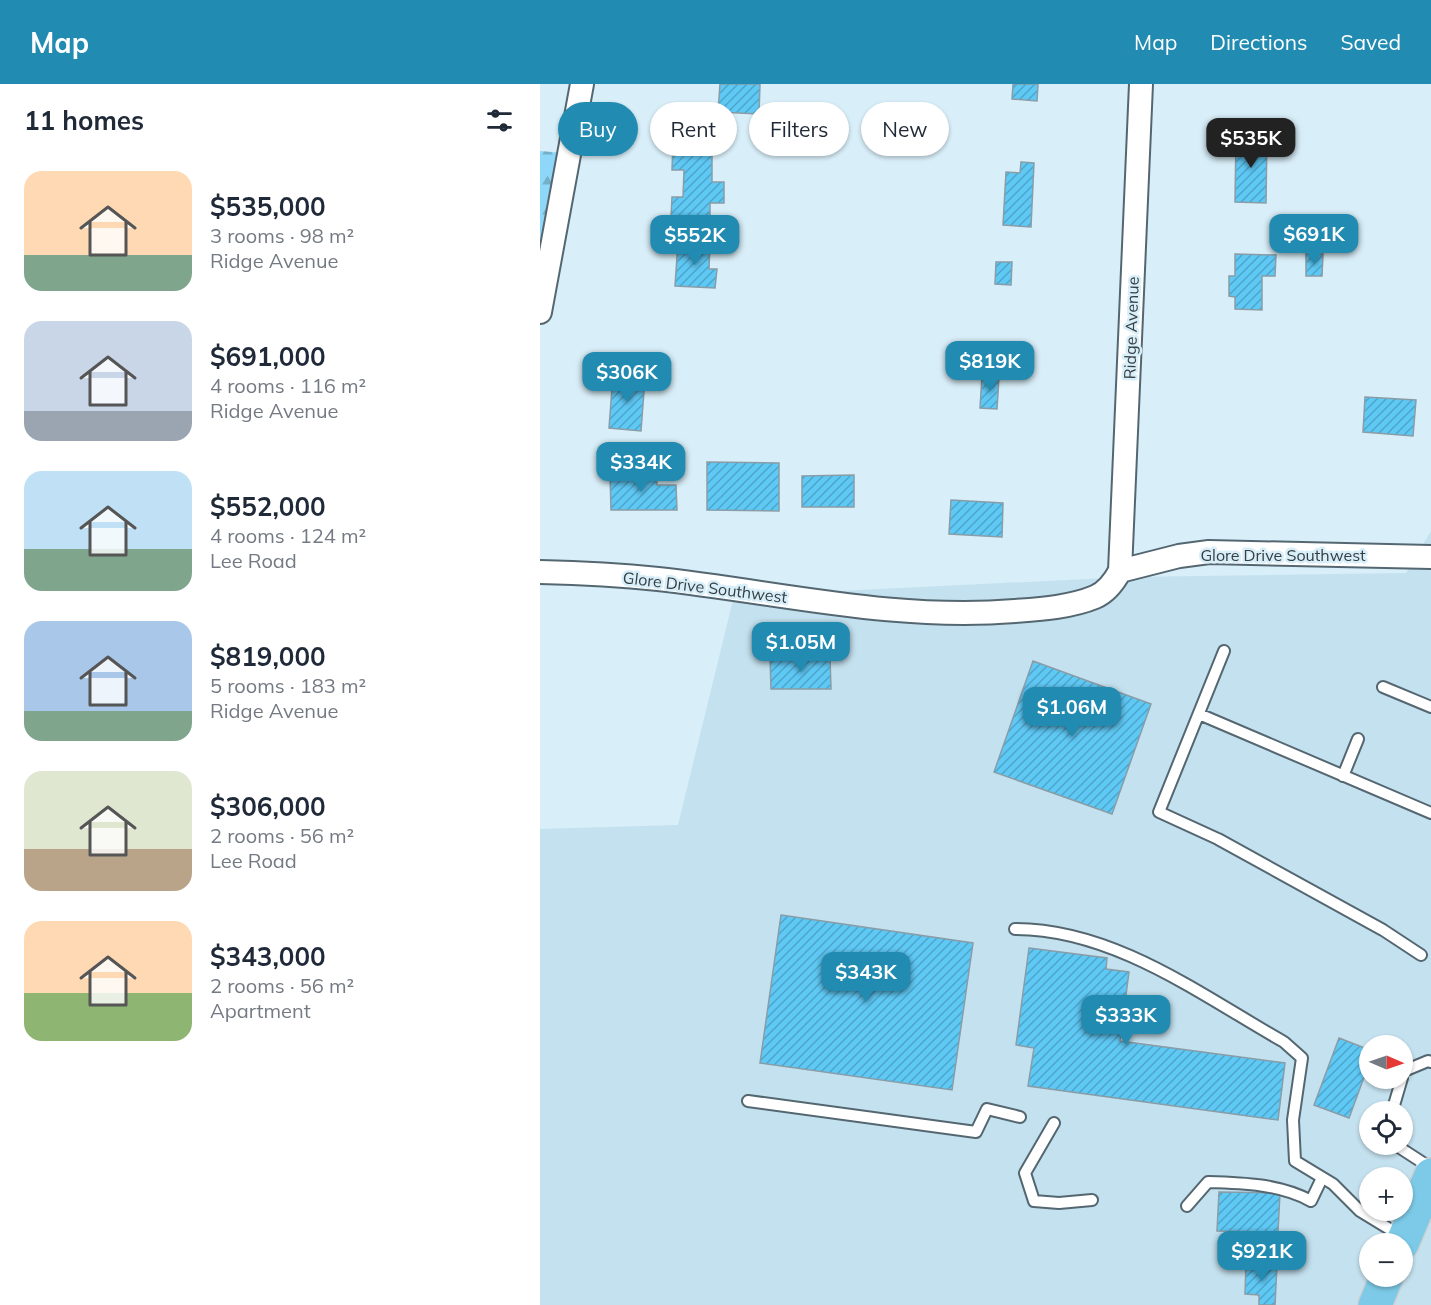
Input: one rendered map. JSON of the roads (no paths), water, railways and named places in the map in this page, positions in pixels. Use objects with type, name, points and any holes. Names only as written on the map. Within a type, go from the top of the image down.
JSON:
[{"type":"main road","points":[[1406,1233],[1431,1174]]},
{"type":"main road","points":[[1375,1305],[1383,1287]]},
{"type":"street","points":[[540,312],[582,84]]},
{"type":"street","name":"Ridge Avenue","points":[[1120,572],[1141,84]]},
{"type":"street","name":"Glore Drive Southwest","points":[[540,573],[658,580],[859,608],[936,614],[987,613],[1065,604],[1096,597],[1111,586],[1120,572],[1179,556],[1209,552],[1431,557]]},
{"type":"lane","points":[[1224,651],[1159,812],[1218,839],[1383,930],[1421,955]]},
{"type":"lane","points":[[1383,687],[1431,707]]},
{"type":"lane","points":[[1199,714],[1431,813]]},
{"type":"lane","points":[[1343,776],[1358,739]]},
{"type":"lane","points":[[1015,929],[1044,929],[1134,956],[1284,1042],[1302,1058],[1293,1120],[1295,1161],[1333,1184],[1360,1211],[1392,1233]]},
{"type":"lane","points":[[1413,1067],[1428,1061],[1431,1062]]},
{"type":"lane","points":[[748,1101],[976,1132],[987,1109],[1020,1117]]},
{"type":"lane","points":[[1054,1123],[1025,1173],[1034,1201],[1059,1203],[1092,1200]]},
{"type":"lane","points":[[1411,1155],[1431,1168]]},
{"type":"lane","points":[[1187,1206],[1208,1182],[1240,1183],[1293,1191],[1311,1201],[1322,1178]]}]
